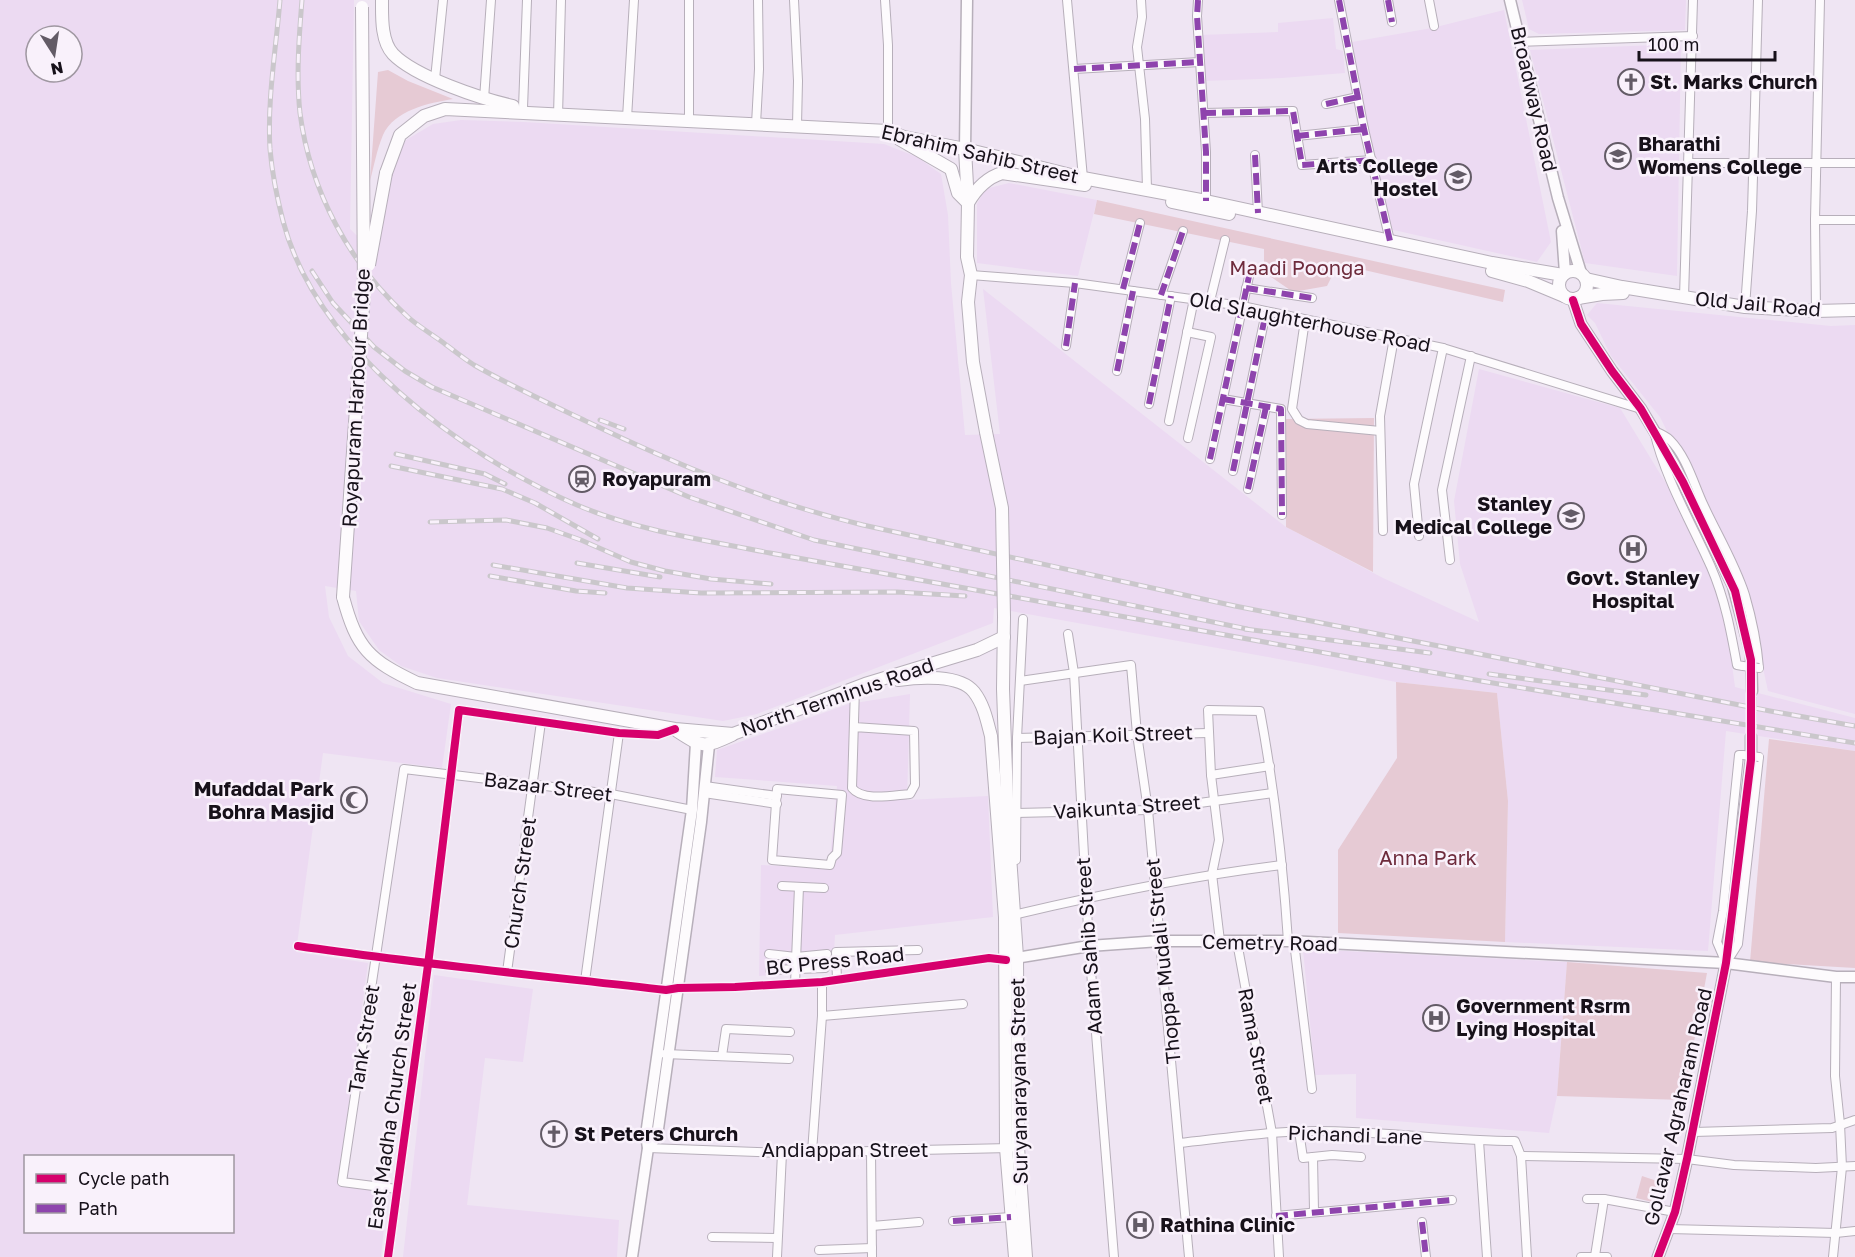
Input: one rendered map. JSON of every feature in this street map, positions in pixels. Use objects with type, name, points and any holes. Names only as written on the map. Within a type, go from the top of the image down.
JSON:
[{"type":"main road","points":[[382,0],[382,20],[387,42],[393,54],[416,70],[484,99],[558,116]]},
{"type":"main road","points":[[965,149],[967,0]]},
{"type":"main road","name":"Broadway Road","points":[[1510,0],[1558,198],[1584,276]]},
{"type":"main road","name":"Royapuram Harbour Bridge","points":[[362,3],[364,292],[344,597],[350,621],[364,648],[385,668],[417,683],[489,695]]},
{"type":"main road","name":"Ebrahim Sahib Street","points":[[364,292],[386,173],[400,135],[424,116],[445,109],[888,131],[904,137],[965,149],[1083,178],[1206,201],[1492,263],[1564,274]]},
{"type":"main road","points":[[888,131],[951,170],[958,193],[968,203]]},
{"type":"main road","name":"Suryanarayana Street","points":[[965,149],[968,203],[967,257],[971,275],[968,302],[973,362],[1002,508],[1003,689],[1013,915],[1011,1217],[1015,1257]]},
{"type":"main road","points":[[1002,173],[1004,158]]},
{"type":"main road","name":"Ebrahim Sahib Street","points":[[968,203],[975,191],[992,176],[1002,173],[1115,190],[1491,271],[1528,280],[1572,298]]},
{"type":"main road","name":"Broadway Road","points":[[1558,198],[1564,245],[1564,274]]},
{"type":"main road","points":[[1572,298],[1587,289],[1584,276],[1571,271],[1564,274],[1558,284],[1559,288],[1572,298],[1584,329],[1654,430],[1683,482],[1735,591],[1751,654],[1752,692]]},
{"type":"main road","name":"Old Jail Road","points":[[1584,276],[1661,293],[1745,307],[1816,311],[1855,310]]},
{"type":"main road","name":"Old Jail Road","points":[[1572,298],[1602,294],[1661,293]]},
{"type":"main road","name":"North Terminus Road","points":[[489,695],[675,729],[733,734],[860,686],[977,650],[1004,637]]},
{"type":"main road","name":"Suryanarayana Street","points":[[860,686],[916,678],[940,678],[960,682],[974,691],[984,710],[991,736],[1005,917],[1012,958]]},
{"type":"main road","points":[[675,729],[696,743],[709,745],[733,734]]},
{"type":"main road","name":"Gollavar Agraharam Road","points":[[1658,1257],[1675,1212],[1694,1132],[1726,963],[1751,737]]},
{"type":"main road","points":[[632,1257],[648,1148],[646,1135],[654,1114],[663,1054],[666,990],[692,810],[696,743]]},
{"type":"main road","points":[[666,1028],[678,987],[709,745]]},
{"type":"main road","name":"Cemetry Road","points":[[1012,958],[1089,946],[1160,940],[1291,941],[1726,963],[1836,977],[1855,977]]},
{"type":"main road","name":"Suryanarayana Street","points":[[1012,1147],[1026,1257]]},
{"type":"street","points":[[435,79],[443,0]]},
{"type":"street","points":[[484,99],[491,0]]},
{"type":"street","points":[[523,108],[527,0]]},
{"type":"street","points":[[558,116],[561,0]]},
{"type":"street","points":[[627,118],[633,0]]},
{"type":"street","points":[[689,0],[689,121]]},
{"type":"street","points":[[756,124],[759,69],[758,0]]},
{"type":"street","points":[[794,0],[797,125]]},
{"type":"street","points":[[885,0],[888,45],[888,131]]},
{"type":"street","points":[[1067,0],[1083,178]]},
{"type":"street","points":[[1141,0],[1142,17],[1137,47],[1145,119],[1147,189]]},
{"type":"street","points":[[1198,0],[1206,201]]},
{"type":"street","points":[[1339,0],[1364,129],[1390,241]]},
{"type":"street","points":[[1388,0],[1392,22]]},
{"type":"street","points":[[1429,0],[1434,26]]},
{"type":"street","points":[[1684,297],[1693,0]]},
{"type":"street","points":[[1745,307],[1754,163],[1758,0]]},
{"type":"street","points":[[1816,311],[1815,220],[1821,0]]},
{"type":"street","points":[[1520,42],[1693,36]]},
{"type":"street","points":[[1074,69],[1200,62]]},
{"type":"street","points":[[1326,104],[1358,97]]},
{"type":"street","points":[[1203,113],[1293,111],[1302,165],[1372,160]]},
{"type":"street","points":[[1297,136],[1364,129]]},
{"type":"street","points":[[1255,155],[1258,213]]},
{"type":"street","points":[[1688,163],[1855,163]]},
{"type":"street","points":[[1815,220],[1855,220]]},
{"type":"street","points":[[1123,290],[1140,223]]},
{"type":"street","points":[[1161,295],[1183,231]]},
{"type":"street","points":[[1210,301],[1225,240]]},
{"type":"street","points":[[1210,459],[1251,267]]},
{"type":"street","name":"Old Slaughterhouse Road","points":[[971,275],[1075,283],[1242,306],[1443,348],[1641,409]]},
{"type":"street","points":[[1066,346],[1075,283]]},
{"type":"street","points":[[1246,288],[1311,298]]},
{"type":"street","points":[[1117,371],[1133,291]]},
{"type":"street","points":[[1149,404],[1171,296]]},
{"type":"street","points":[[1169,421],[1194,299]]},
{"type":"street","points":[[1233,471],[1266,312]]},
{"type":"street","points":[[1305,320],[1292,409],[1299,420],[1307,424],[1380,431]]},
{"type":"street","points":[[1187,332],[1211,337],[1188,438]]},
{"type":"street","points":[[1383,531],[1380,416],[1394,338]]},
{"type":"street","points":[[1419,536],[1414,484],[1443,348]]},
{"type":"street","points":[[1449,560],[1442,490],[1471,356]]},
{"type":"street","points":[[1222,399],[1281,410],[1282,515]]},
{"type":"street","points":[[1248,489],[1266,407]]},
{"type":"street","points":[[1654,430],[1670,439],[1682,456],[1730,558],[1744,592],[1752,620],[1759,668],[1737,666],[1725,604],[1660,455],[1654,430]]},
{"type":"street","points":[[1011,879],[1016,860],[1017,738],[1023,619]]},
{"type":"street","name":"Adam Sahib Street","points":[[1068,634],[1074,673],[1089,946],[1114,1257]]},
{"type":"street","name":"Thoppa Mudali Street","points":[[1074,673],[1131,665],[1137,734],[1148,810],[1189,1257]]},
{"type":"street","points":[[1020,681],[1074,673]]},
{"type":"street","points":[[854,727],[914,731],[915,785],[913,792],[867,796],[857,794],[852,788],[854,727],[860,686]]},
{"type":"street","name":"East Madha Church Street","points":[[388,1257],[428,965],[459,710],[542,722]]},
{"type":"street","name":"Bajan Koil Street","points":[[1220,941],[1212,874],[1219,840],[1211,775],[1208,710],[1260,711],[1270,766]]},
{"type":"street","points":[[542,722],[619,733],[658,735],[675,729]]},
{"type":"street","name":"Church Street","points":[[507,972],[542,722]]},
{"type":"street","points":[[585,981],[619,733]]},
{"type":"street","name":"Bajan Koil Street","points":[[1017,738],[1209,733]]},
{"type":"street","points":[[1739,755],[1743,755],[1759,757],[1738,944],[1726,963],[1718,942],[1739,755]]},
{"type":"street","points":[[1211,775],[1270,766],[1311,1089]]},
{"type":"street","name":"Bazaar Street","points":[[404,769],[611,794],[692,810]]},
{"type":"street","name":"Tank Street","points":[[397,1189],[342,1182],[404,769]]},
{"type":"street","points":[[704,789],[777,800]]},
{"type":"street","points":[[777,789],[842,795],[837,853],[830,865],[772,860],[777,800],[777,789]]},
{"type":"street","name":"Vaikunta Street","points":[[1016,813],[1148,810],[1273,793]]},
{"type":"street","points":[[1013,915],[1154,884],[1282,865]]},
{"type":"street","points":[[782,886],[824,888]]},
{"type":"street","points":[[795,984],[799,887]]},
{"type":"street","name":"Rama Street","points":[[1237,942],[1272,1133],[1279,1257]]},
{"type":"street","points":[[298,946],[428,965],[666,990]]},
{"type":"street","points":[[837,980],[836,952],[918,950]]},
{"type":"street","points":[[769,954],[796,957],[827,954]]},
{"type":"street","name":"BC Press Road","points":[[666,990],[678,987],[822,982],[989,958],[1012,958]]},
{"type":"street","points":[[770,970],[825,968]]},
{"type":"street","points":[[1833,1257],[1842,1167],[1835,1076],[1836,977]]},
{"type":"street","points":[[812,1152],[822,1016],[822,982]]},
{"type":"street","points":[[822,1016],[963,1004]]},
{"type":"street","points":[[722,1056],[726,1029],[790,1032]]},
{"type":"street","points":[[663,1054],[789,1059]]},
{"type":"street","points":[[1694,1132],[1832,1128],[1855,1120]]},
{"type":"street","points":[[1299,1131],[1303,1158],[1361,1157]]},
{"type":"street","name":"Pichandi Lane","points":[[1179,1143],[1299,1131],[1353,1132],[1479,1141],[1515,1141],[1521,1156]]},
{"type":"street","points":[[1479,1141],[1487,1257]]},
{"type":"street","name":"Andiappan Street","points":[[648,1148],[782,1153],[1012,1147]]},
{"type":"street","points":[[819,1250],[872,1253],[871,1151]]},
{"type":"street","points":[[777,1257],[782,1153]]},
{"type":"street","points":[[1527,1257],[1521,1156],[1687,1159],[1734,1165],[1855,1166]]},
{"type":"street","points":[[1313,1157],[1314,1212]]},
{"type":"street","points":[[1587,1199],[1604,1199],[1675,1212]]},
{"type":"street","points":[[1595,1256],[1604,1199]]},
{"type":"street","points":[[1276,1216],[1452,1200]]},
{"type":"street","points":[[953,1221],[1011,1217]]},
{"type":"street","points":[[1422,1221],[1426,1257]]},
{"type":"street","points":[[872,1226],[919,1222]]},
{"type":"street","points":[[1669,1229],[1836,1233],[1855,1231]]},
{"type":"street","points":[[712,1237],[777,1238]]},
{"type":"street","points":[[1581,1257],[1607,1257]]},
{"type":"shaded area","points":[[0,0],[354,0],[350,229],[376,254],[389,170],[406,140],[433,124],[461,120],[524,122],[884,144],[917,157],[941,174],[948,215],[951,283],[965,435],[1000,434],[983,289],[1286,527],[1383,578],[1479,622],[1460,564],[1454,501],[1479,369],[1620,408],[1695,531],[1723,598],[1735,687],[1855,718],[1855,751],[1726,731],[1708,951],[1505,942],[1508,801],[1497,693],[1396,682],[994,608],[993,623],[757,714],[723,721],[437,678],[401,666],[379,650],[359,621],[356,591],[325,586],[329,617],[348,656],[383,683],[451,704],[442,768],[323,753],[296,952],[368,963],[338,1183],[388,1190],[381,1257],[0,1257]]},
{"type":"shaded area","points":[[1522,0],[1686,0],[1685,30],[1539,34],[1529,29]]},
{"type":"shaded area","name":"Arts College Hostel","points":[[1504,10],[1551,242],[1537,262],[1389,229],[1352,42],[1432,28]]},
{"type":"shaded area","points":[[1333,18],[1336,49],[1343,51],[1345,73],[1204,81],[1201,35],[1278,32],[1278,23]]},
{"type":"shaded area","name":"Bharathi Womens College","points":[[1681,44],[1677,276],[1585,263],[1530,50]]},
{"type":"shaded area","points":[[1009,183],[1097,200],[1078,276],[977,263],[977,204],[985,189]]},
{"type":"shaded area","points":[[1597,303],[1831,326],[1855,325],[1855,714],[1768,691],[1746,590],[1660,417],[1611,356],[1595,323],[1587,315]]},
{"type":"shaded area","points":[[910,694],[907,800],[988,796],[993,917],[835,935],[833,969],[759,976],[761,865],[829,869],[837,786],[715,777],[717,750],[849,704]]},
{"type":"shaded area","name":"Government Rsrm Lying Hospital","points":[[1303,949],[1567,962],[1557,1096],[1549,1133],[1356,1118],[1356,1074],[1315,1075]]},
{"type":"shaded area","points":[[434,975],[533,989],[523,1062],[485,1058],[467,1205],[619,1220],[617,1257],[403,1257]]},
{"type":"green space","points":[[388,70],[408,81],[453,99],[413,109],[395,119],[383,135],[370,181],[378,72]]},
{"type":"green space","name":"Maadi Poonga","points":[[1097,200],[1505,290],[1503,302],[1338,264],[1327,286],[1293,292],[1264,272],[1264,249],[1094,214]]},
{"type":"green space","points":[[1374,418],[1373,572],[1286,527],[1286,419]]},
{"type":"green space","name":"Anna Park","points":[[1396,682],[1497,693],[1508,801],[1505,942],[1338,933],[1338,850],[1397,758]]},
{"type":"green space","points":[[1769,739],[1855,751],[1855,968],[1750,962]]},
{"type":"green space","points":[[1567,962],[1707,973],[1683,1100],[1557,1096]]},
{"type":"green space","points":[[1642,1176],[1663,1183],[1656,1203],[1636,1198]]},
{"type":"tunnel","points":[[1751,737],[1752,691]]},
{"type":"railway","points":[[280,0],[271,93],[270,149],[283,221],[300,268],[327,312],[360,353],[399,392],[442,427],[532,484],[600,514],[696,539],[1481,681],[1855,743]]},
{"type":"railway","points":[[302,0],[298,85],[305,142],[323,198],[336,225],[368,274],[408,317],[474,365],[621,438],[757,494],[863,525],[1235,606],[1855,726]]},
{"type":"railway","points":[[312,271],[333,303],[374,347],[405,371],[432,387],[689,497],[814,540],[1247,629]]},
{"type":"railway","points":[[600,420],[624,429]]},
{"type":"railway","points":[[396,454],[485,474],[505,484]]},
{"type":"railway","points":[[391,466],[502,489],[535,503],[598,539]]},
{"type":"railway","points":[[430,522],[506,520],[547,528],[631,562],[665,571],[711,579],[771,584]]},
{"type":"railway","points":[[577,563],[660,577]]},
{"type":"railway","points":[[493,565],[627,588],[701,593],[897,592],[965,596]]},
{"type":"railway","points":[[490,576],[576,591],[605,593]]},
{"type":"railway","points":[[1245,629],[1430,653]]},
{"type":"railway","points":[[1489,674],[1646,695]]},
{"type":"marked path","points":[[1198,0],[1197,16],[1206,152],[1206,201]]},
{"type":"marked path","points":[[1339,0],[1364,129],[1390,241]]},
{"type":"marked path","points":[[1388,0],[1392,22]]},
{"type":"marked path","points":[[1074,69],[1200,62]]},
{"type":"marked path","points":[[1326,104],[1358,97]]},
{"type":"marked path","points":[[1204,113],[1293,111],[1302,165],[1372,160]]},
{"type":"marked path","points":[[1297,136],[1364,129]]},
{"type":"marked path","points":[[1255,155],[1258,213]]},
{"type":"marked path","points":[[1123,289],[1140,223]]},
{"type":"marked path","points":[[1161,295],[1183,231]]},
{"type":"marked path","points":[[1210,459],[1251,267]]},
{"type":"marked path","points":[[1066,346],[1075,283]]},
{"type":"marked path","points":[[1246,288],[1312,298]]},
{"type":"marked path","points":[[1117,371],[1133,291]]},
{"type":"marked path","points":[[1149,404],[1171,296]]},
{"type":"marked path","points":[[1233,471],[1266,312]]},
{"type":"marked path","points":[[1223,399],[1281,409],[1282,515]]},
{"type":"marked path","points":[[1248,489],[1266,407]]},
{"type":"marked path","points":[[1276,1216],[1452,1200]]},
{"type":"marked path","points":[[953,1221],[1011,1217]]},
{"type":"marked path","points":[[1422,1222],[1426,1257]]},
{"type":"cycle path","points":[[1573,300],[1581,324],[1641,409],[1683,482],[1735,591],[1751,660],[1751,760],[1726,963],[1675,1212],[1658,1257]]},
{"type":"cycle path","points":[[388,1257],[428,965],[459,710],[619,733],[658,735],[675,729]]},
{"type":"cycle path","points":[[298,946],[666,990],[822,982],[989,958],[1006,960]]},
{"type":"place","name":"St. Marks Church","points":[[1631,82]]},
{"type":"place","name":"Bharathi Womens College","points":[[1618,156]]},
{"type":"place","name":"Arts College Hostel","points":[[1458,177]]},
{"type":"place","name":"Royapuram","points":[[582,479]]},
{"type":"place","name":"Stanley Medical College","points":[[1571,516]]},
{"type":"place","name":"Govt. Stanley Hospital","points":[[1633,549]]},
{"type":"place","name":"Mufaddal Park Bohra Masjid","points":[[354,800]]},
{"type":"place","name":"Government Rsrm Lying Hospital","points":[[1436,1018]]},
{"type":"place","name":"St Peters Church","points":[[554,1134]]},
{"type":"place","name":"Rathina Clinic","points":[[1140,1225]]}]
